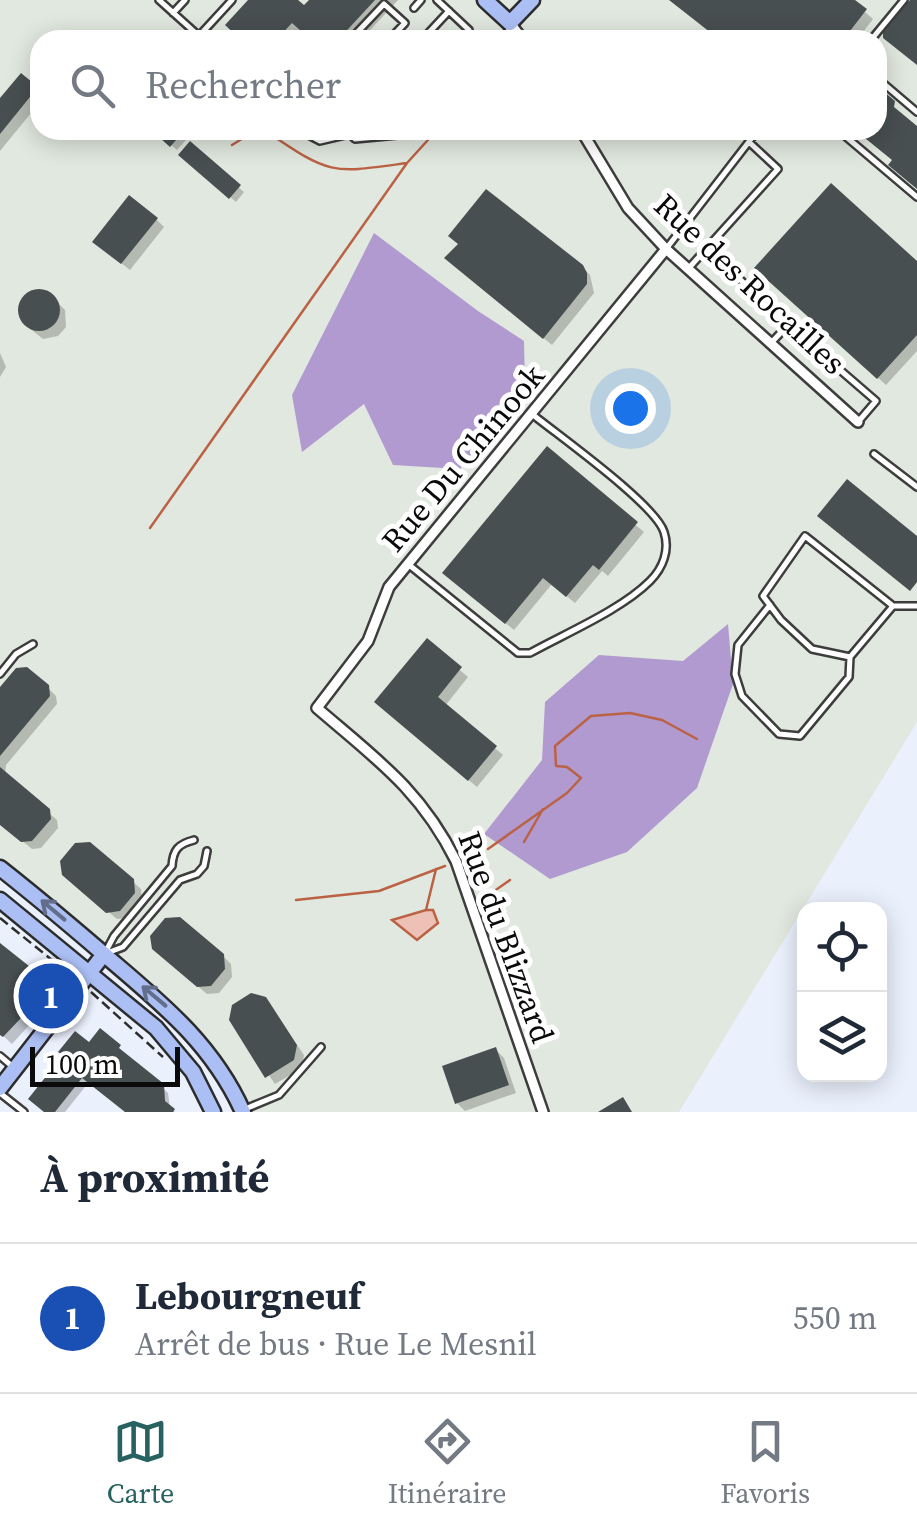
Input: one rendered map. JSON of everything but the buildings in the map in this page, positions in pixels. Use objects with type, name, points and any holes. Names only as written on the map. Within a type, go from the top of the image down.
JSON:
[{"type":"main road","points":[[486,0],[511,25],[532,0]]},
{"type":"main road","points":[[0,868],[170,1010],[222,1071],[243,1111]]},
{"type":"main road","points":[[0,900],[156,1028],[193,1072],[213,1112]]},
{"type":"main road","points":[[0,1090],[104,954]]},
{"type":"street","points":[[511,25],[515,30]]},
{"type":"street","name":"Rue des Rocailles","points":[[587,140],[628,208],[666,250],[858,422]]},
{"type":"street","name":"Rue Du Chinook","points":[[317,708],[368,641],[389,587],[666,250]]},
{"type":"street","name":"Rue du Blizzard","points":[[317,708],[416,796],[440,829],[456,861],[543,1112]]},
{"type":"lane","points":[[159,0],[193,30]]},
{"type":"lane","points":[[174,13],[185,0]]},
{"type":"lane","points":[[208,30],[232,0]]},
{"type":"lane","points":[[414,8],[421,0]]},
{"type":"lane","points":[[437,0],[469,30]]},
{"type":"lane","points":[[879,30],[904,0]]},
{"type":"lane","points":[[359,30],[384,4],[406,23],[399,30]]},
{"type":"lane","points":[[431,30],[448,11]]},
{"type":"lane","points":[[507,30],[511,25]]},
{"type":"lane","points":[[887,86],[917,112]]},
{"type":"lane","points":[[850,140],[917,197]]},
{"type":"lane","points":[[666,250],[749,142],[778,169],[688,269]]},
{"type":"lane","points":[[707,248],[876,402],[858,422]]},
{"type":"lane","points":[[771,343],[788,325]]},
{"type":"lane","points":[[408,564],[518,653],[530,652],[624,600],[650,581],[664,562],[667,544],[657,518],[532,414]]},
{"type":"lane","points":[[874,454],[917,487]]},
{"type":"lane","points":[[850,658],[812,650],[763,596],[805,536],[893,606],[917,606]]},
{"type":"lane","points":[[770,605],[738,645],[735,674],[742,696],[779,734],[800,736],[849,677],[850,658],[893,606]]},
{"type":"lane","points":[[0,674],[16,654],[33,644]]},
{"type":"lane","points":[[104,954],[114,936],[172,866],[173,853],[181,843],[194,840]]},
{"type":"lane","points":[[104,954],[124,947],[180,880],[204,866],[207,850]]},
{"type":"lane","points":[[243,1111],[279,1095],[321,1047]]},
{"type":"lane","points":[[0,1056],[15,1069]]},
{"type":"lane","points":[[0,1090],[24,1112]]},
{"type":"path","points":[[0,918],[73,977]]},
{"type":"path","points":[[95,996],[167,1060]]},
{"type":"shaded area","points":[[0,0],[917,0],[917,722],[807,902],[797,902],[797,919],[679,1112],[243,1112],[201,1041],[0,869]]},
{"type":"shaded area","points":[[374,233],[524,341],[525,386],[460,469],[393,465],[364,404],[302,452],[292,395]]},
{"type":"shaded area","points":[[728,624],[733,684],[697,788],[627,852],[550,879],[484,834],[542,760],[545,702],[599,655],[683,661]]},
{"type":"shaded area","points":[[433,910],[438,923],[417,940],[392,920]]},
{"type":"waterway","points":[[232,145],[240,140]]},
{"type":"waterway","points":[[280,140],[306,157],[334,168],[407,163]]},
{"type":"waterway","points":[[150,528],[407,163],[428,140]]},
{"type":"waterway","points":[[488,849],[567,793],[581,778],[567,767],[556,766],[555,746],[591,716],[630,713],[662,720],[697,739]]},
{"type":"waterway","points":[[524,842],[543,809]]},
{"type":"waterway","points":[[296,900],[379,891],[445,866]]},
{"type":"waterway","points":[[426,910],[436,869]]},
{"type":"waterway","points":[[490,894],[510,880]]},
{"type":"place","name":"Lebourgneuf","points":[[51,996]]}]
